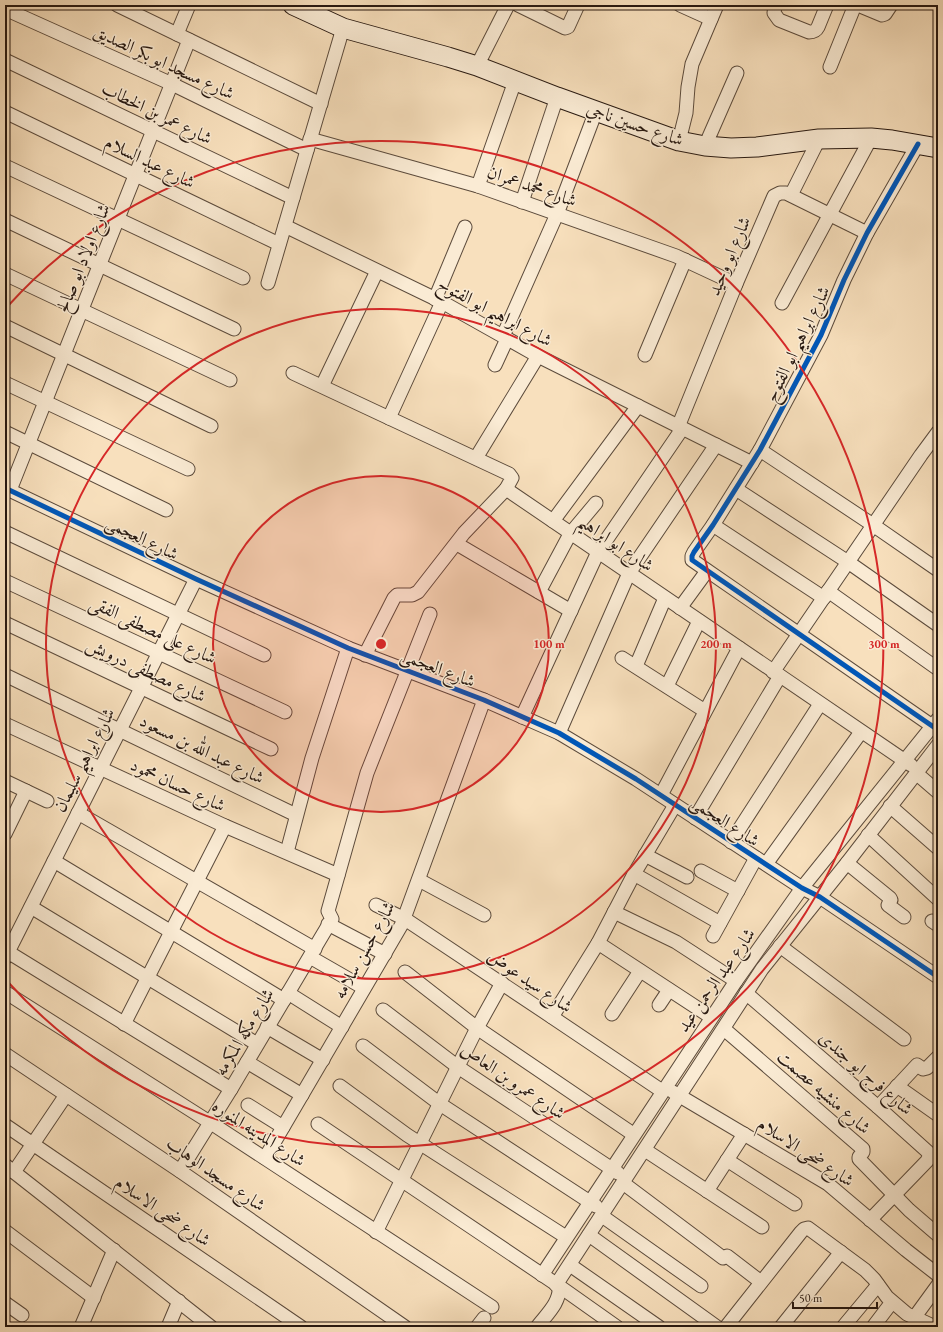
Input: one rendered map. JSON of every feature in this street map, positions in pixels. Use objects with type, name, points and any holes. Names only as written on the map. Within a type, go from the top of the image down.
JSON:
[{"type":"street","points":[[117,5],[321,104]]},
{"type":"street","points":[[177,34],[189,5]]},
{"type":"street","name":"شارع حسين ناجي","points":[[293,5],[344,28],[477,66],[556,97],[679,141],[705,146],[757,148],[819,139],[871,138],[938,148]]},
{"type":"street","points":[[477,66],[508,5]]},
{"type":"street","points":[[518,5],[565,28],[568,27],[578,5]]},
{"type":"street","points":[[680,5],[711,19]]},
{"type":"street","points":[[679,141],[686,113],[692,64],[717,5]]},
{"type":"street","points":[[775,5],[774,13],[779,20],[809,32],[813,32],[818,27],[827,5]]},
{"type":"street","points":[[830,67],[855,5]]},
{"type":"street","points":[[858,5],[882,15],[887,12],[891,5]]},
{"type":"street","name":"شارع مسجد ابو بكر الصديق","points":[[5,9],[309,145]]},
{"type":"street","points":[[268,283],[344,28]]},
{"type":"street","name":"شارع اولاد ابو صالح","points":[[8,489],[29,444],[46,402],[189,40]]},
{"type":"street","name":"شارع عمر بن الخطاب","points":[[5,60],[293,198]]},
{"type":"street","points":[[705,146],[737,73]]},
{"type":"street","points":[[478,186],[515,81]]},
{"type":"street","points":[[522,202],[556,97]]},
{"type":"street","points":[[495,364],[557,214],[596,111]]},
{"type":"street","name":"شارع عبد السلام","points":[[5,112],[279,244]]},
{"type":"street","points":[[782,303],[871,138]]},
{"type":"street","points":[[819,139],[791,195],[867,233]]},
{"type":"street","name":"شارع ابراهيم ابو الفتوح","points":[[707,571],[692,560],[692,556],[760,450],[821,335],[844,280],[867,233],[918,144]]},
{"type":"street","name":"شارع محمد عمران","points":[[309,145],[478,186],[685,260],[736,284]]},
{"type":"street","points":[[5,166],[242,278]]},
{"type":"street","name":"شارع ابو وحيد","points":[[522,717],[598,552],[680,428],[736,284],[774,196],[780,193],[791,195]]},
{"type":"street","points":[[5,220],[234,329]]},
{"type":"street","name":"شارع ابراهيم ابو الفتوح","points":[[285,226],[439,301],[538,356],[752,463]]},
{"type":"street","points":[[389,418],[439,301],[465,226]]},
{"type":"street","points":[[646,355],[685,260]]},
{"type":"street","points":[[322,386],[377,271]]},
{"type":"street","points":[[5,274],[230,380]]},
{"type":"street","points":[[5,326],[211,426]]},
{"type":"street","points":[[476,458],[538,356]]},
{"type":"street","points":[[293,373],[476,458],[511,476],[512,480],[506,489],[464,533],[457,544],[418,592],[412,595],[397,595],[394,598],[365,655]]},
{"type":"street","points":[[5,382],[188,469]]},
{"type":"street","points":[[553,522],[638,406]]},
{"type":"street","points":[[5,432],[166,510]]},
{"type":"street","points":[[695,818],[798,634],[938,432]]},
{"type":"street","points":[[560,733],[629,573],[716,445]]},
{"type":"street","points":[[760,450],[938,570]]},
{"type":"street","name":"شارع العجمى","points":[[8,489],[196,579],[348,648],[484,700],[560,733],[612,763],[802,888],[820,897],[938,977]]},
{"type":"street","name":"شارع ابو ابراهيم","points":[[506,489],[905,761],[938,792]]},
{"type":"street","points":[[736,489],[848,562],[938,625]]},
{"type":"street","points":[[539,592],[570,534],[596,503]]},
{"type":"street","points":[[713,525],[826,595],[938,670]]},
{"type":"street","points":[[5,532],[264,655]]},
{"type":"street","points":[[457,544],[571,611]]},
{"type":"street","points":[[680,608],[707,571],[798,634],[936,725]]},
{"type":"street","name":"شارع ابراهيم سليمان","points":[[6,955],[196,579]]},
{"type":"street","name":"شارع على مصطفى الفقى","points":[[5,581],[285,712]]},
{"type":"street","points":[[636,666],[665,598]]},
{"type":"street","name":"شارع مكه المكرمه","points":[[180,1171],[232,1089],[257,1044],[312,953],[328,918],[338,875],[367,774],[430,614]]},
{"type":"street","points":[[667,686],[699,621]]},
{"type":"street","name":"شارع مصطفى درويش","points":[[5,623],[272,749]]},
{"type":"street","points":[[287,852],[296,815],[325,717],[348,648]]},
{"type":"street","points":[[661,795],[739,648]]},
{"type":"street","points":[[622,658],[705,711]]},
{"type":"street","name":"شارع عبد الله بن مسعود","points":[[5,676],[296,815]]},
{"type":"street","name":"شارع حسن سلامه","points":[[265,1158],[404,919],[484,700]]},
{"type":"street","points":[[731,842],[820,704]]},
{"type":"street","name":"شارع حسان محمود","points":[[5,724],[225,826],[338,875]]},
{"type":"street","name":"شارع عبد الرحمن عيد","points":[[542,1275],[711,1017],[802,888],[936,725]]},
{"type":"street","points":[[713,936],[738,891],[861,732]]},
{"type":"street","name":"شارع عبد الرحمن عيد","points":[[558,1286],[603,1213],[746,993],[780,946],[847,863],[938,745]]},
{"type":"street","points":[[5,781],[47,801]]},
{"type":"street","points":[[5,834],[26,791]]},
{"type":"street","points":[[552,1016],[598,943],[634,874],[675,805]]},
{"type":"street","points":[[890,806],[938,848]]},
{"type":"street","points":[[78,813],[197,882],[312,953],[364,988]]},
{"type":"street","points":[[124,1024],[225,826]]},
{"type":"street","points":[[868,835],[938,899]]},
{"type":"street","points":[[645,855],[687,877]]},
{"type":"street","points":[[54,860],[171,932],[342,1027]]},
{"type":"street","points":[[847,863],[890,898],[891,900],[888,904],[904,917]]},
{"type":"street","points":[[701,871],[738,891]]},
{"type":"street","points":[[634,874],[720,923]]},
{"type":"street","points":[[419,880],[484,915]]},
{"type":"street","name":"شارع سيد عوض","points":[[376,905],[404,919],[663,1089]]},
{"type":"street","points":[[31,907],[257,1044]]},
{"type":"street","points":[[614,912],[676,942],[736,981]]},
{"type":"street","points":[[328,918],[385,954]]},
{"type":"street","points":[[598,943],[711,1017]]},
{"type":"street","points":[[780,946],[904,1039]]},
{"type":"street","points":[[6,955],[232,1089]]},
{"type":"street","points":[[612,1014],[640,971]]},
{"type":"street","points":[[405,972],[477,1028],[633,1134]]},
{"type":"street","points":[[376,1232],[421,1144],[477,1028],[502,983]]},
{"type":"street","points":[[659,1005],[669,990]]},
{"type":"street","name":"شارع المدينه المنوره","points":[[5,992],[211,1123],[492,1307]]},
{"type":"street","name":"شارع فرج ابو جندى","points":[[746,993],[926,1148],[929,1157],[927,1161],[870,1220]]},
{"type":"street","name":"شارع عمرو بن العاص","points":[[383,1010],[458,1067],[611,1168],[624,1181],[723,1258],[727,1256],[760,1282]]},
{"type":"street","points":[[267,1028],[323,1060]]},
{"type":"street","name":"شارع منشيه عصمت","points":[[724,1029],[863,1150],[859,1159],[894,1195],[938,1235]]},
{"type":"street","points":[[363,1046],[440,1104],[589,1202],[701,1286]]},
{"type":"street","name":"شارع مسجد الوهاب","points":[[5,1054],[180,1171],[405,1327]]},
{"type":"street","points":[[878,1106],[917,1065],[924,1069],[927,1068],[938,1057]]},
{"type":"street","points":[[247,1062],[302,1095]]},
{"type":"street","points":[[340,1086],[421,1144],[566,1237]]},
{"type":"street","points":[[897,1086],[938,1115]]},
{"type":"street","name":"شارع ضحى الاسلام","points":[[663,1089],[680,1096],[828,1184],[870,1220],[938,1274]]},
{"type":"street","points":[[66,1095],[33,1144],[10,1169],[210,1327]]},
{"type":"street","points":[[248,1105],[283,1127]]},
{"type":"street","points":[[318,1124],[617,1327]]},
{"type":"street","name":"شارع ضحى الاسلام","points":[[5,1125],[301,1327]]},
{"type":"street","points":[[707,1191],[744,1134]]},
{"type":"street","points":[[645,1150],[762,1227]]},
{"type":"street","points":[[727,1160],[795,1204]]},
{"type":"street","points":[[589,1235],[725,1326],[801,1232],[808,1228],[870,1274],[892,1302],[923,1323],[938,1285]]},
{"type":"street","points":[[5,1231],[94,1298]]},
{"type":"street","points":[[82,1327],[114,1250]]},
{"type":"street","points":[[781,1327],[841,1252]]},
{"type":"street","points":[[570,1265],[659,1327]]},
{"type":"street","points":[[842,1327],[878,1285]]},
{"type":"street","points":[[537,1327],[557,1301],[559,1296],[558,1286]]},
{"type":"street","points":[[168,1327],[179,1301]]},
{"type":"street","points":[[873,1327],[892,1302]]},
{"type":"street","points":[[5,1303],[22,1315]]},
{"type":"cycle path","points":[[918,144],[867,233],[844,280],[821,335],[760,450],[713,525],[694,552],[692,560],[938,730]]},
{"type":"cycle path","points":[[5,488],[196,579],[348,648],[484,700],[559,733],[636,779],[802,888],[820,897],[938,977]]}]
